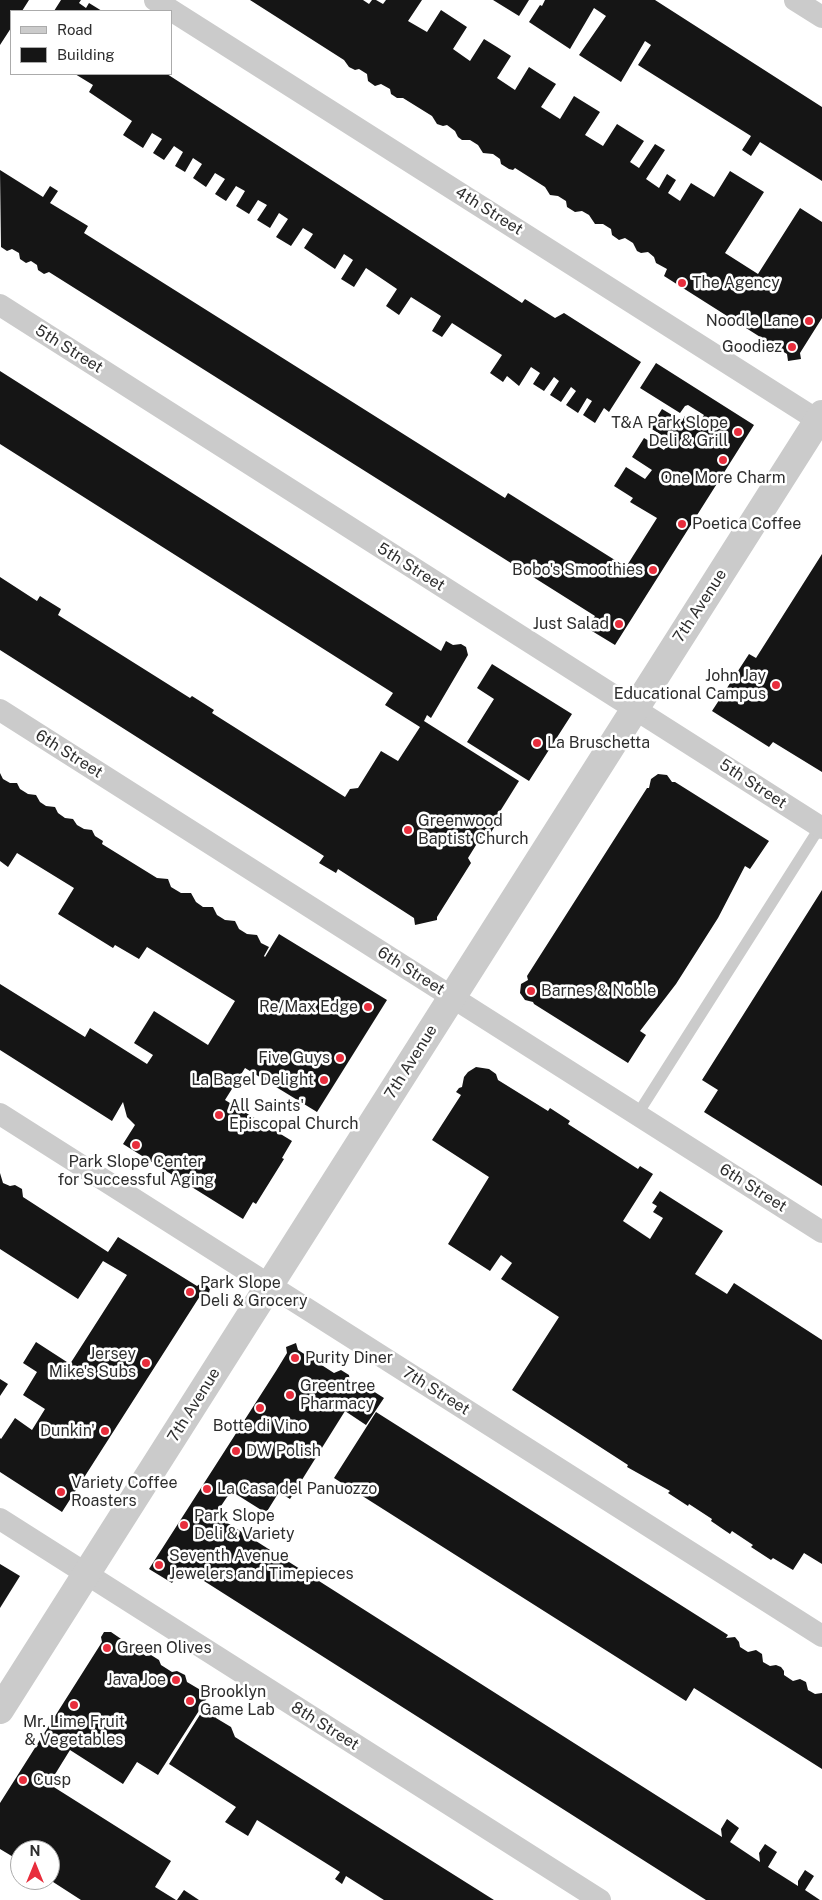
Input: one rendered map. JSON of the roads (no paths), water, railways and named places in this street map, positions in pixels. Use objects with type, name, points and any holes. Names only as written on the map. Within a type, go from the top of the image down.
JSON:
[{"type":"street","name":"4th Street","points":[[155,0],[171,10]]},
{"type":"street","points":[[795,0],[822,17]]},
{"type":"street","name":"4th Street","points":[[172,11],[821,419]]},
{"type":"street","name":"5th Street","points":[[0,305],[821,828]]},
{"type":"street","name":"7th Avenue","points":[[0,1710],[634,708],[821,419]]},
{"type":"street","name":"6th Street","points":[[0,710],[822,1232]]},
{"type":"street","name":"7th Street","points":[[0,1114],[822,1636]]},
{"type":"street","name":"8th Street","points":[[0,1520],[600,1900]]},
{"type":"lane","points":[[637,1115],[821,828]]},
{"type":"place","name":"The Agency","points":[[682,283]]},
{"type":"place","name":"Noodle Lane","points":[[809,321]]},
{"type":"place","name":"Goodiez","points":[[792,347]]},
{"type":"place","name":"T&A Park Slope Deli & Grill","points":[[738,432]]},
{"type":"place","name":"One More Charm","points":[[723,460]]},
{"type":"place","name":"Poetica Coffee","points":[[682,524]]},
{"type":"place","name":"Bobo's Smoothies","points":[[653,570]]},
{"type":"place","name":"Just Salad","points":[[619,624]]},
{"type":"place","name":"John Jay Educational Campus","points":[[776,685]]},
{"type":"place","name":"La Bruschetta","points":[[537,743]]},
{"type":"place","name":"Greenwood Baptist Church","points":[[408,830]]},
{"type":"place","name":"Barnes & Noble","points":[[531,991]]},
{"type":"place","name":"Re/Max Edge","points":[[368,1007]]},
{"type":"place","name":"Five Guys","points":[[340,1058]]},
{"type":"place","name":"La Bagel Delight","points":[[324,1080]]},
{"type":"place","name":"All Saints' Episcopal Church","points":[[219,1115]]},
{"type":"place","name":"Park Slope Center for Successful Aging","points":[[136,1145]]},
{"type":"place","name":"Park Slope Deli & Grocery","points":[[190,1292]]},
{"type":"place","name":"Purity Diner","points":[[295,1358]]},
{"type":"place","name":"Jersey Mike's Subs","points":[[146,1363]]},
{"type":"place","name":"Greentree Pharmacy","points":[[290,1395]]},
{"type":"place","name":"Botte di Vino","points":[[260,1408]]},
{"type":"place","name":"Dunkin'","points":[[105,1431]]},
{"type":"place","name":"DW Polish","points":[[236,1451]]},
{"type":"place","name":"La Casa del Panuozzo","points":[[207,1489]]},
{"type":"place","name":"Variety Coffee Roasters","points":[[61,1492]]},
{"type":"place","name":"Park Slope Deli & Variety","points":[[184,1525]]},
{"type":"place","name":"Seventh Avenue Jewelers and Timepieces","points":[[159,1565]]},
{"type":"place","name":"Green Olives","points":[[107,1648]]},
{"type":"place","name":"Java Joe","points":[[176,1680]]},
{"type":"place","name":"Brooklyn Game Lab","points":[[190,1701]]},
{"type":"place","name":"Mr. Lime Fruit & Vegetables","points":[[74,1705]]},
{"type":"place","name":"Cusp","points":[[23,1780]]}]
